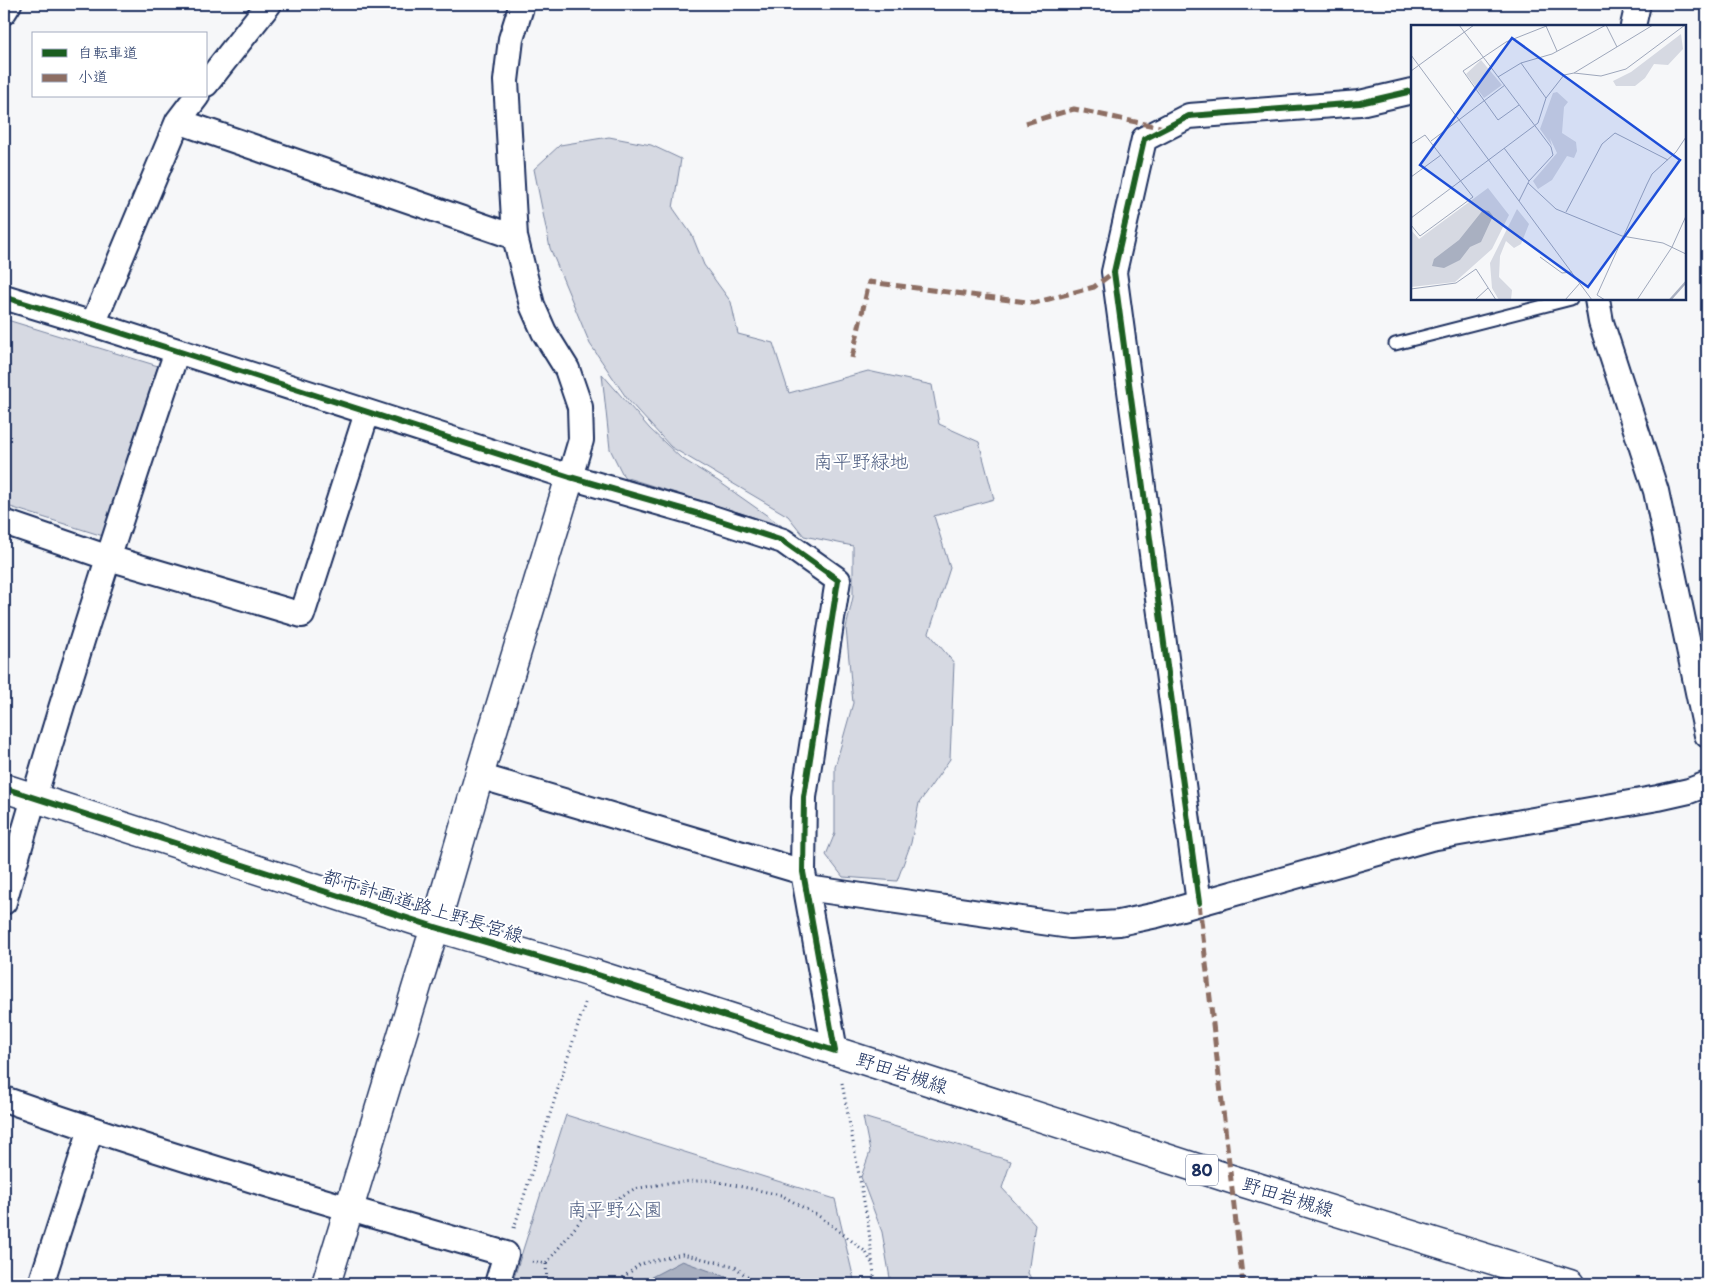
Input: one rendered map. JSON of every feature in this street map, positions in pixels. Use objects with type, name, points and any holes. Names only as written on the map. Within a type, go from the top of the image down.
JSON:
[{"type":"street","points":[[4,12],[9,4]]},
{"type":"street","points":[[208,81],[269,4]]},
{"type":"street","points":[[326,1284],[436,927],[479,776],[581,440],[580,407],[567,370],[544,332],[532,305],[515,237],[506,81],[511,39],[522,4]]},
{"type":"street","points":[[1633,25],[1638,4]]},
{"type":"street","points":[[1199,903],[1114,272],[1144,139],[1188,116],[1360,103],[1411,91]]},
{"type":"street","points":[[93,324],[178,121],[195,98]]},
{"type":"street","points":[[178,121],[515,237]]},
{"type":"street","points":[[4,297],[570,477],[706,516],[783,541],[838,580],[804,797],[805,880],[835,1051]]},
{"type":"street","points":[[1598,300],[1601,322],[1656,491],[1707,735]]},
{"type":"street","points":[[4,902],[33,798],[177,351]]},
{"type":"street","points":[[4,522],[109,558],[302,615],[366,413]]},
{"type":"street","points":[[479,776],[805,880],[1070,926],[1119,923],[1199,903],[1431,838],[1658,798],[1689,791],[1707,784]]},
{"type":"street","name":"都市計画道路上野長宮線","points":[[4,788],[436,927],[595,974],[835,1051]]},
{"type":"street","name":"野田岩槻線","points":[[835,1051],[1231,1179],[1524,1278],[1570,1284]]},
{"type":"street","points":[[4,1099],[91,1129],[350,1209],[506,1254],[497,1284]]},
{"type":"street","points":[[41,1284],[91,1129]]},
{"type":"lane","points":[[1395,344],[1567,300]]},
{"type":"path","points":[[546,1264],[506,1254],[595,974]]},
{"type":"path","points":[[835,1051],[868,1223],[875,1284]]},
{"type":"path","points":[[547,1284],[546,1264],[581,1220],[634,1189],[668,1183],[710,1180],[781,1195],[822,1218],[866,1252],[872,1266]]},
{"type":"path","points":[[615,1284],[640,1264],[682,1254],[734,1266],[756,1284]]},
{"type":"green space","name":"南平野緑地","points":[[609,137],[651,145],[681,159],[673,208],[692,235],[704,265],[731,302],[738,334],[773,343],[789,393],[868,371],[932,385],[939,424],[979,442],[994,499],[934,516],[950,568],[929,633],[954,663],[950,759],[919,803],[911,843],[897,881],[843,877],[826,855],[835,833],[835,767],[853,703],[846,628],[853,597],[853,546],[804,536],[788,516],[671,447],[628,400],[590,344],[550,248],[534,169],[560,145]]},
{"type":"green space","points":[[4,319],[158,366],[103,536],[4,505]]},
{"type":"green space","points":[[602,374],[650,429],[681,458],[718,481],[782,526],[624,477],[610,449]]},
{"type":"green space","name":"南平野公園","points":[[566,1115],[835,1199],[855,1284],[512,1284]]},
{"type":"green space","points":[[863,1117],[1011,1161],[1002,1188],[1035,1224],[1028,1273],[1034,1284],[891,1284],[882,1232],[861,1177],[870,1152]]},
{"type":"water","points":[[682,1261],[732,1279],[735,1284],[638,1284]]},
{"type":"marked path","points":[[1026,123],[1074,109],[1164,128]]},
{"type":"marked path","points":[[852,358],[869,282],[1034,303],[1094,287],[1114,272]]},
{"type":"marked path","points":[[1199,903],[1243,1284]]},
{"type":"cycle path","points":[[1199,903],[1114,272],[1144,139],[1189,116],[1360,103],[1411,91]]},
{"type":"cycle path","points":[[4,297],[570,477],[706,516],[783,541],[838,580],[804,797],[803,872],[835,1051],[595,974],[435,927],[4,788]]}]
